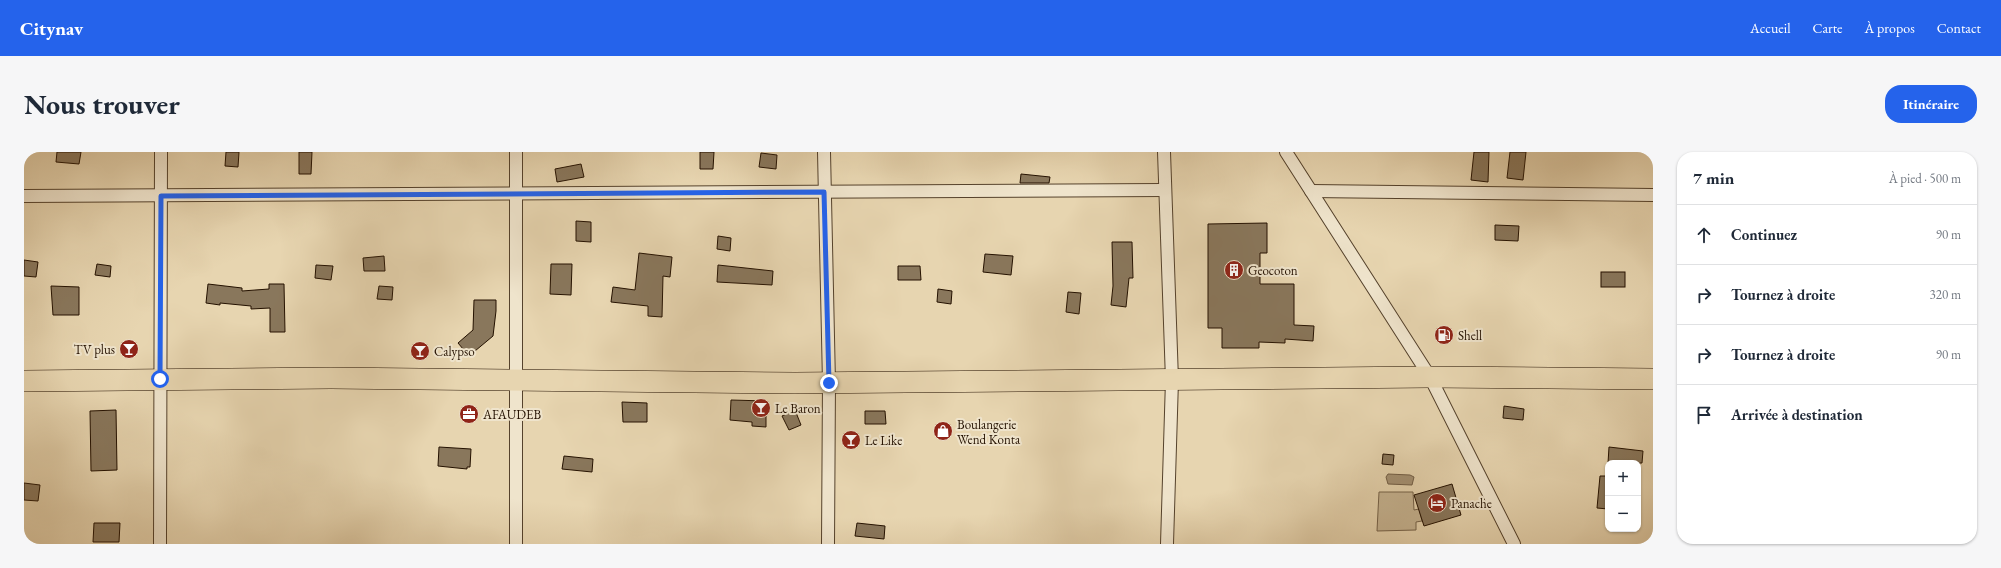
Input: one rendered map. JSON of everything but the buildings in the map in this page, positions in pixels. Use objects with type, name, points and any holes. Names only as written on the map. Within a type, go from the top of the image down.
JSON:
[{"type":"highway","points":[[24,381],[331,378],[829,383],[1430,377],[1653,379]]},
{"type":"street","points":[[160,544],[161,152]]},
{"type":"street","points":[[516,152],[516,544]]},
{"type":"street","points":[[824,152],[829,383],[828,544]]},
{"type":"street","points":[[1164,152],[1164,190],[1172,380],[1167,544]]},
{"type":"street","points":[[1286,152],[1430,377],[1514,544]]},
{"type":"street","points":[[24,196],[1164,190]]},
{"type":"street","points":[[1311,191],[1653,196]]},
{"type":"shaded area","points":[[1388,474],[1410,475],[1414,477],[1412,485],[1388,484],[1386,477]]},
{"type":"shaded area","points":[[1379,492],[1413,492],[1414,510],[1419,509],[1422,521],[1416,522],[1416,530],[1377,531]]},
{"type":"place","name":"Geocoton","points":[[1234,270]]},
{"type":"place","name":"Shell","points":[[1444,335]]},
{"type":"place","name":"TV plus","points":[[129,349]]},
{"type":"place","name":"Calypso","points":[[420,351]]},
{"type":"place","name":"Le Baron","points":[[761,408]]},
{"type":"place","name":"AFAUDEB","points":[[469,414]]},
{"type":"place","name":"Boulangerie Wend Konta","points":[[943,431]]},
{"type":"place","name":"Le Like","points":[[851,440]]},
{"type":"place","name":"Panache","points":[[1437,503]]},
{"type":"route","points":[[160,379],[161,196],[824,192],[829,383]]}]
